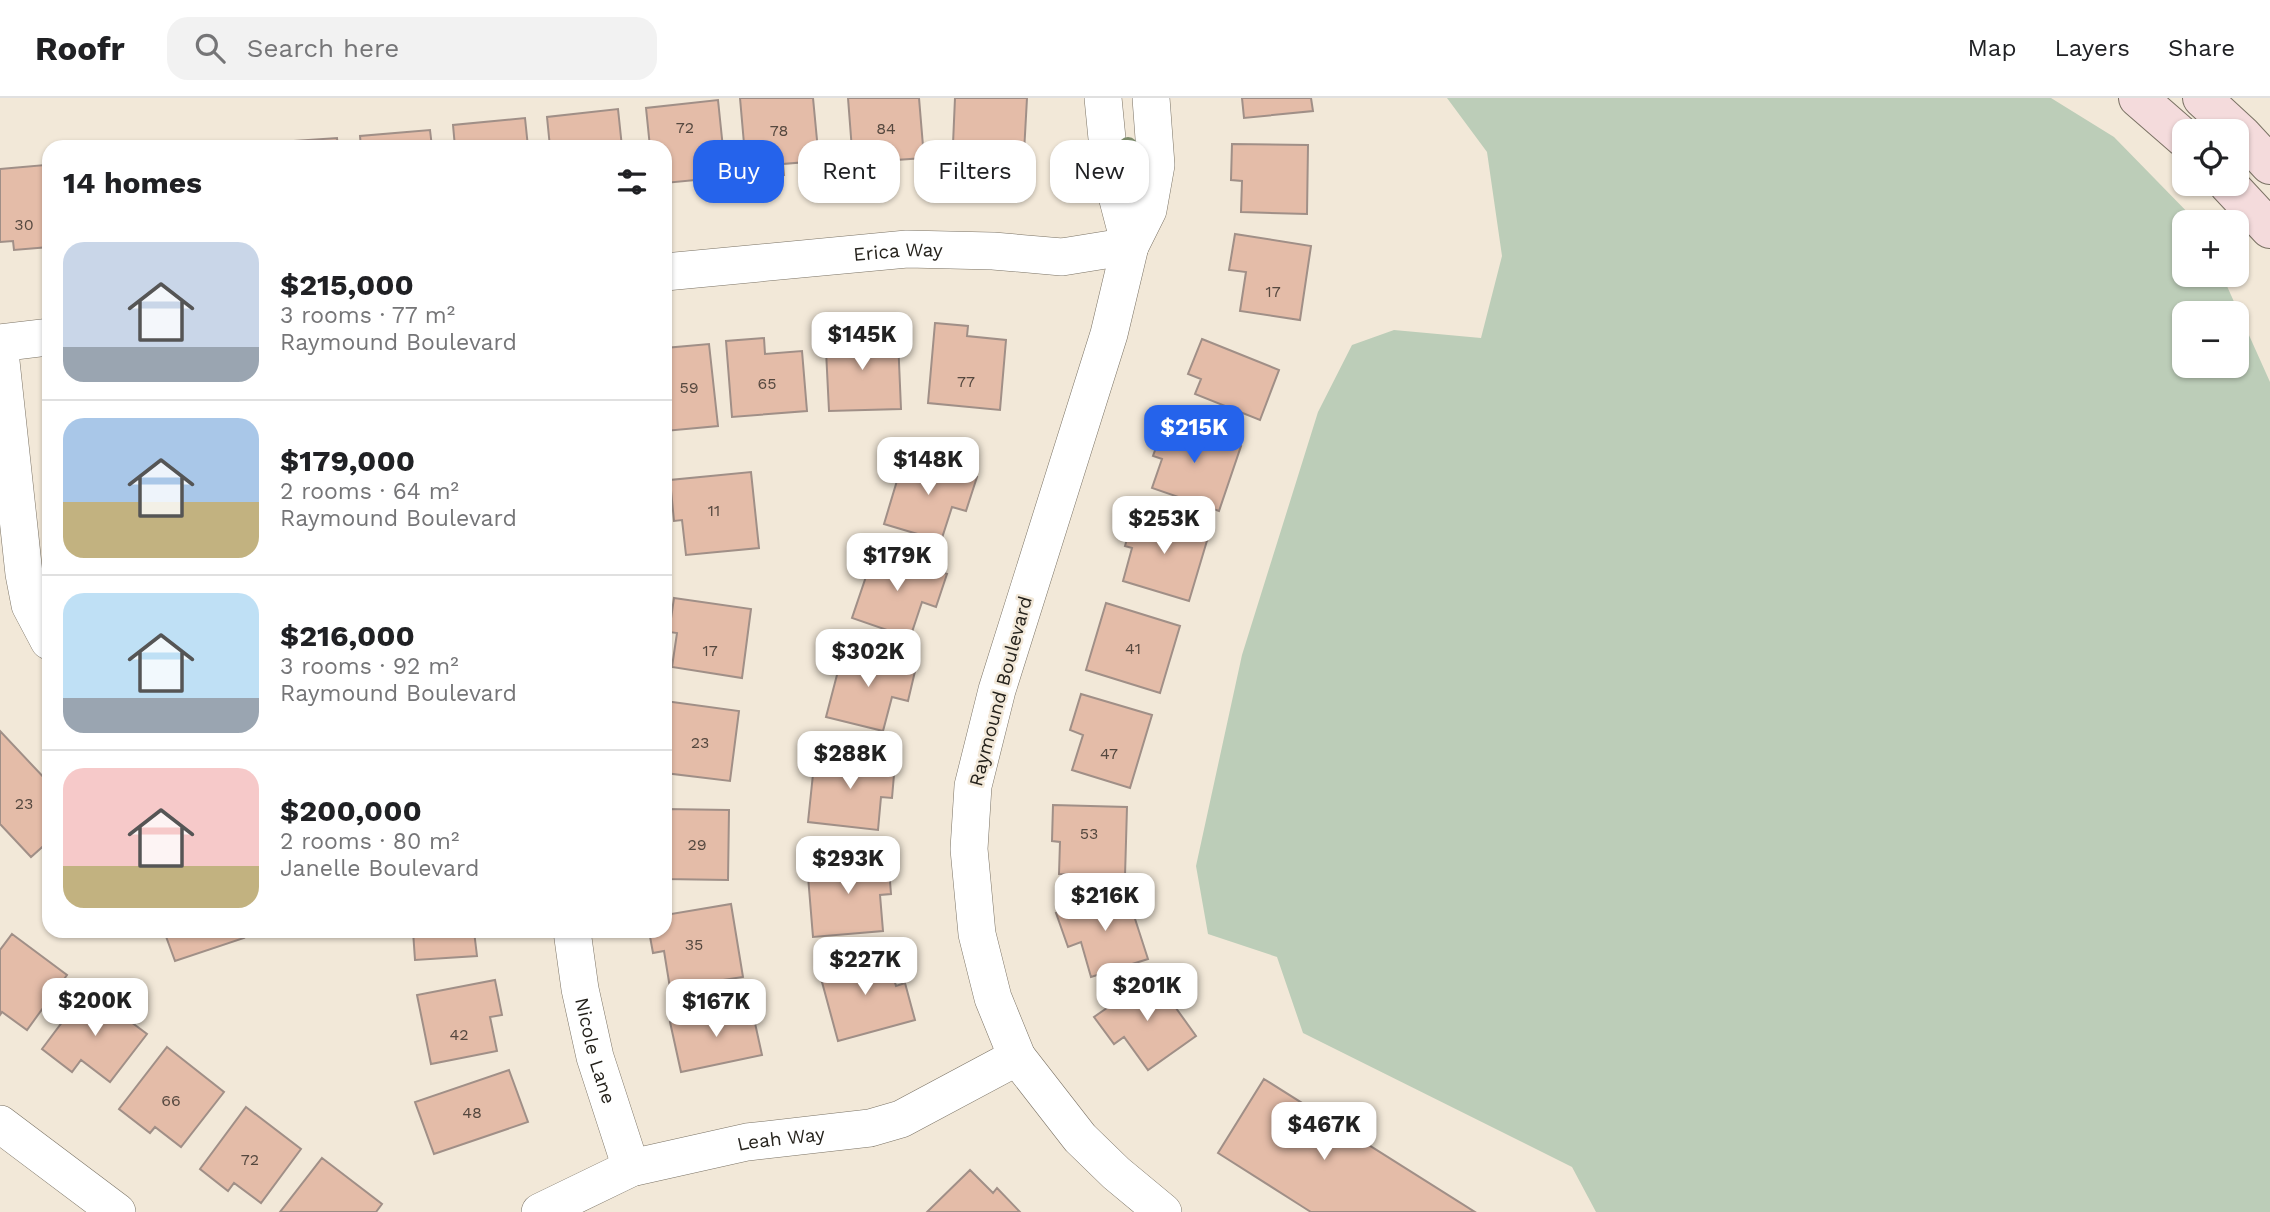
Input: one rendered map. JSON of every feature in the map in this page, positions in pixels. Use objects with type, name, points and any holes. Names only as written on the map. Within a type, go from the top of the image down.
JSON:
[{"type":"street","name":"Raymound Boulevard","points":[[1103,98],[1110,169],[1130,246]]},
{"type":"street","name":"Raymound Boulevard","points":[[1151,98],[1156,165],[1148,209],[1130,246],[1109,334],[997,690],[973,786],[969,849],[977,934],[993,998],[1017,1056],[1080,1138],[1116,1173],[1163,1212]]},
{"type":"street","points":[[2138,98],[2172,127]]},
{"type":"street","points":[[2190,119],[2204,99],[2270,165]]},
{"type":"street","points":[[2239,196],[2270,229]]},
{"type":"street","name":"Erica Way","points":[[672,271],[907,249],[993,251],[1062,257],[1130,246]]},
{"type":"street","points":[[0,343],[42,338]]},
{"type":"street","points":[[0,352],[24,574],[30,605],[42,628]]},
{"type":"street","name":"Nicole Lane","points":[[573,938],[580,989],[595,1057],[631,1168]]},
{"type":"street","name":"Leah Way","points":[[540,1212],[631,1168],[747,1142],[870,1128],[901,1119],[1017,1056]]},
{"type":"street","points":[[0,1124],[117,1212]]},
{"type":"green space","points":[[1447,98],[2051,98],[2114,137],[2185,210],[2172,210],[2172,287],[2227,287],[2234,301],[2172,301],[2172,378],[2249,378],[2249,335],[2270,382],[2270,1212],[1596,1212],[1572,1167],[1303,1033],[1277,957],[1208,934],[1196,866],[1242,655],[1318,412],[1352,345],[1394,330],[1481,338],[1502,256],[1487,152]]},
{"type":"building","points":[[740,98],[813,98],[817,140],[798,140],[798,163],[784,164],[784,140],[744,140]]},
{"type":"building","points":[[848,98],[919,98],[922,140],[914,140],[914,159],[900,160],[900,140],[851,140]]},
{"type":"building","points":[[955,98],[1027,98],[1025,140],[953,140]]},
{"type":"building","points":[[1242,98],[1311,98],[1313,111],[1244,118]]},
{"type":"building","points":[[718,100],[722,140],[693,140],[693,180],[672,182],[672,140],[649,140],[646,108]]},
{"type":"building","points":[[618,109],[621,140],[549,140],[547,117]]},
{"type":"building","points":[[525,118],[527,140],[454,140],[453,125]]},
{"type":"building","points":[[430,130],[431,140],[360,140],[360,136]]},
{"type":"building","points":[[1232,144],[1308,145],[1307,214],[1241,212],[1242,181],[1231,180]]},
{"type":"building","points":[[42,165],[42,248],[14,250],[13,241],[0,242],[0,169]]},
{"type":"building","points":[[1235,234],[1311,246],[1300,320],[1240,311],[1246,272],[1229,270]]},
{"type":"building","points":[[935,323],[968,326],[967,336],[1006,340],[1000,410],[928,403]]},
{"type":"building","points":[[858,329],[858,341],[898,339],[901,409],[829,411],[825,330]]},
{"type":"building","points":[[764,338],[765,354],[802,351],[807,411],[732,417],[726,341]]},
{"type":"building","points":[[1202,339],[1279,370],[1260,420],[1195,394],[1201,379],[1188,374]]},
{"type":"building","points":[[709,344],[718,426],[672,430],[672,347]]},
{"type":"building","points":[[1166,420],[1241,446],[1219,511],[1152,488],[1162,459],[1153,456]]},
{"type":"building","points":[[905,454],[977,477],[966,511],[952,507],[941,541],[884,524]]},
{"type":"building","points":[[751,472],[759,548],[686,555],[682,520],[674,521],[672,480]]},
{"type":"building","points":[[1135,511],[1209,534],[1189,601],[1123,581],[1132,548],[1125,546]]},
{"type":"building","points":[[875,550],[947,574],[936,607],[922,602],[910,638],[852,618]]},
{"type":"building","points":[[674,598],[751,609],[742,678],[672,667],[677,633],[672,632]]},
{"type":"building","points":[[1106,603],[1180,626],[1160,693],[1086,670]]},
{"type":"building","points":[[844,648],[916,667],[908,701],[892,697],[883,731],[826,717]]},
{"type":"building","points":[[1081,694],[1152,715],[1130,788],[1072,770],[1083,735],[1070,730]]},
{"type":"building","points":[[672,702],[739,711],[730,781],[672,774]]},
{"type":"building","points":[[0,731],[42,776],[42,847],[31,857],[0,824]]},
{"type":"building","points":[[815,755],[895,763],[892,798],[881,797],[878,830],[808,822]]},
{"type":"building","points":[[1053,805],[1127,807],[1125,876],[1059,874],[1060,842],[1052,841]]},
{"type":"building","points":[[672,809],[729,810],[728,880],[672,879]]},
{"type":"building","points":[[888,857],[891,894],[880,895],[883,931],[813,937],[807,864]]},
{"type":"building","points":[[1126,891],[1148,959],[1091,977],[1081,942],[1068,947],[1056,913]]},
{"type":"building","points":[[731,904],[743,977],[670,988],[664,951],[653,953],[650,938],[672,938],[672,914]]},
{"type":"building","points":[[12,934],[67,975],[27,1030],[2,1012],[0,1015],[0,950]]},
{"type":"building","points":[[167,938],[244,938],[175,961]]},
{"type":"building","points":[[413,938],[475,938],[477,956],[415,960]]},
{"type":"building","points":[[886,953],[896,986],[905,983],[915,1020],[838,1041],[819,971]]},
{"type":"building","points":[[1153,976],[1196,1036],[1148,1070],[1124,1037],[1114,1044],[1094,1017]]},
{"type":"building","points":[[495,980],[502,1015],[490,1017],[497,1051],[431,1064],[417,995]]},
{"type":"building","points":[[87,989],[147,1034],[110,1082],[81,1060],[72,1072],[42,1049]]},
{"type":"building","points":[[751,1005],[762,1055],[681,1072],[670,1022]]},
{"type":"building","points":[[167,1047],[224,1092],[181,1147],[155,1127],[150,1133],[119,1109]]},
{"type":"building","points":[[509,1070],[528,1122],[434,1154],[415,1102]]},
{"type":"building","points":[[1264,1079],[1475,1212],[1311,1212],[1303,1207],[1218,1153]]},
{"type":"building","points":[[246,1107],[301,1149],[261,1203],[234,1183],[228,1191],[200,1169]]},
{"type":"building","points":[[322,1158],[382,1204],[376,1212],[280,1212]]},
{"type":"building","points":[[970,1170],[993,1193],[997,1188],[1020,1212],[927,1212]]}]
